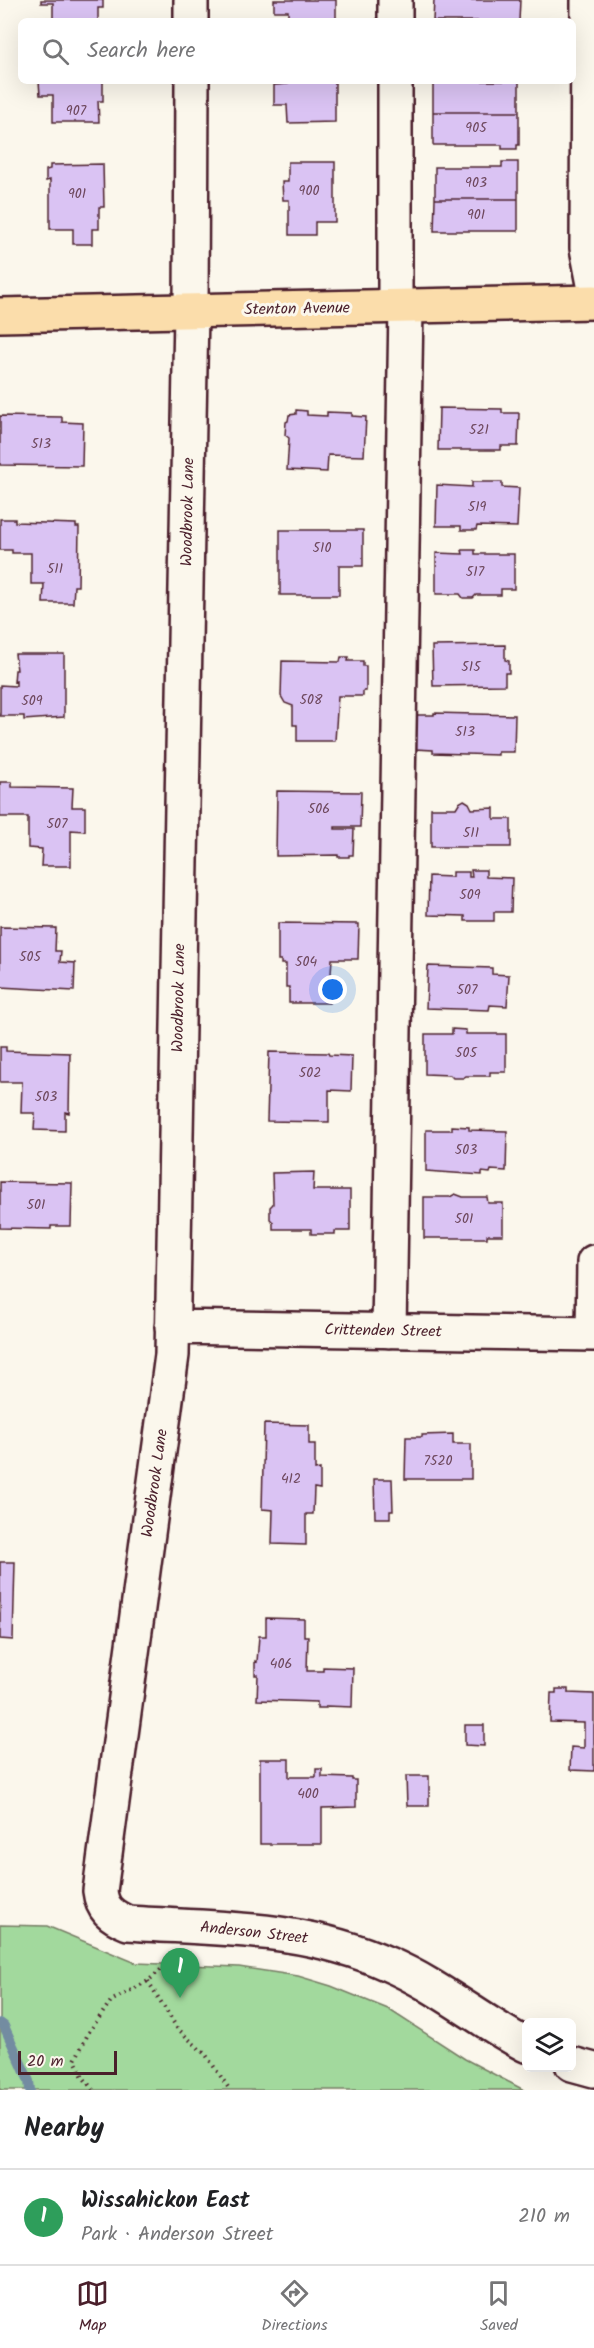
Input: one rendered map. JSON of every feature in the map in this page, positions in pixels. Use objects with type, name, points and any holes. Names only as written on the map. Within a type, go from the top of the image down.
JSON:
[{"type":"main road","name":"Stenton Avenue","points":[[0,315],[594,302]]},
{"type":"street","points":[[191,0],[191,18]]},
{"type":"street","points":[[395,0],[395,18]]},
{"type":"street","points":[[588,0],[588,248],[594,284]]},
{"type":"street","name":"Woodbrook Lane","points":[[105,1909],[100,1890],[167,1395],[172,1327],[191,312],[192,84]]},
{"type":"street","points":[[389,1331],[400,307],[395,84]]},
{"type":"street","points":[[593,1334],[594,1262]]},
{"type":"street","name":"Crittenden Street","points":[[172,1327],[593,1334]]},
{"type":"street","name":"Anderson Street","points":[[105,1909],[114,1917],[128,1923],[280,1932],[328,1941],[390,1964],[522,2042]]},
{"type":"street","points":[[576,2065],[594,2070]]},
{"type":"path","points":[[93,2090],[78,2069],[75,2060],[81,2048],[111,2001],[148,1981],[177,1955],[183,1926]]},
{"type":"path","points":[[148,1981],[177,2028],[206,2055],[230,2090]]},
{"type":"green space","points":[[0,1925],[47,1926],[136,1963],[239,1967],[298,1976],[331,1986],[388,2009],[465,2059],[524,2090],[0,2090]]},
{"type":"building","points":[[41,0],[103,0],[103,8],[98,8],[98,18],[53,18],[53,3],[41,3]]},
{"type":"building","points":[[274,0],[336,0],[336,18],[288,18],[288,11],[274,11]]},
{"type":"building","points":[[434,0],[520,0],[519,18],[433,18]]},
{"type":"building","points":[[39,84],[103,84],[103,101],[98,101],[99,122],[53,122],[53,95],[40,95]]},
{"type":"building","points":[[335,84],[335,122],[288,123],[287,105],[274,105],[274,85]]},
{"type":"building","points":[[433,84],[519,84],[519,112],[433,112]]},
{"type":"building","points":[[433,112],[519,112],[519,145],[517,149],[502,149],[502,145],[433,145]]},
{"type":"building","points":[[288,162],[335,162],[335,222],[315,222],[315,235],[289,235],[289,200],[283,200],[282,182],[288,182]]},
{"type":"building","points":[[502,162],[518,162],[518,199],[435,199],[435,167],[502,167]]},
{"type":"building","points":[[103,164],[104,207],[99,207],[99,229],[92,229],[92,244],[73,244],[73,229],[50,229],[50,180],[46,181],[46,170],[50,169],[50,165]]},
{"type":"building","points":[[435,199],[518,199],[518,231],[434,231]]},
{"type":"building","points":[[439,408],[502,409],[502,413],[519,413],[518,446],[501,446],[501,450],[438,450]]},
{"type":"building","points":[[296,410],[307,411],[307,415],[327,416],[327,412],[352,413],[352,416],[366,417],[364,456],[328,455],[327,472],[287,470],[289,438],[285,435],[286,422],[289,415],[296,414]]},
{"type":"building","points":[[0,416],[62,417],[62,422],[83,423],[82,466],[0,465]]},
{"type":"building","points":[[472,482],[502,482],[502,487],[519,488],[517,527],[477,526],[476,530],[461,530],[461,526],[436,526],[437,485],[472,487]]},
{"type":"building","points":[[0,519],[15,519],[15,522],[76,524],[76,527],[79,527],[78,586],[74,586],[73,603],[43,603],[44,584],[31,584],[31,553],[12,553],[12,550],[0,550]]},
{"type":"building","points":[[280,530],[363,530],[363,566],[339,566],[339,595],[280,595]]},
{"type":"building","points":[[462,550],[475,550],[475,554],[514,554],[514,589],[501,589],[501,595],[476,595],[473,598],[463,598],[460,594],[436,594],[436,553],[463,554]]},
{"type":"building","points":[[505,645],[505,660],[509,661],[509,673],[505,673],[505,685],[433,686],[432,646]]},
{"type":"building","points":[[15,654],[64,654],[64,717],[24,720],[24,716],[0,716],[0,685],[16,686],[16,681],[14,682],[15,670],[17,670]]},
{"type":"building","points":[[341,657],[349,657],[348,661],[363,661],[363,666],[366,666],[366,691],[363,691],[363,696],[338,696],[335,741],[297,741],[297,725],[293,725],[293,706],[285,703],[281,696],[282,661],[340,662]]},
{"type":"building","points":[[434,713],[515,715],[514,752],[498,752],[498,755],[433,753],[433,750],[415,749],[417,715],[434,715]]},
{"type":"building","points":[[0,782],[12,782],[12,787],[73,788],[72,807],[85,807],[85,831],[71,830],[71,866],[41,866],[42,849],[28,848],[28,817],[0,817]]},
{"type":"building","points":[[277,791],[361,792],[360,827],[335,827],[335,829],[354,829],[353,855],[349,857],[338,857],[338,855],[276,856]]},
{"type":"building","points":[[464,800],[472,809],[494,808],[494,819],[511,819],[511,847],[431,847],[431,808],[456,808]]},
{"type":"building","points":[[471,870],[486,870],[486,877],[512,878],[511,912],[494,912],[494,921],[465,921],[465,916],[428,915],[429,876],[452,877],[452,872],[469,872],[469,877],[472,877]]},
{"type":"building","points":[[278,923],[359,924],[358,959],[332,959],[329,1003],[289,1003],[286,964],[281,964],[281,960],[278,960]]},
{"type":"building","points":[[0,927],[56,928],[55,951],[61,951],[60,962],[75,963],[74,991],[0,987]]},
{"type":"building","points":[[428,966],[492,968],[492,974],[509,975],[507,1006],[490,1005],[489,1010],[426,1008]]},
{"type":"building","points":[[452,1029],[466,1030],[466,1034],[506,1034],[506,1072],[490,1072],[490,1076],[463,1078],[425,1074],[425,1034],[452,1034]]},
{"type":"building","points":[[0,1047],[6,1047],[6,1051],[70,1053],[69,1113],[65,1112],[65,1131],[34,1130],[35,1113],[21,1113],[22,1082],[0,1082]]},
{"type":"building","points":[[269,1052],[328,1053],[329,1055],[352,1056],[351,1091],[329,1090],[329,1122],[267,1121]]},
{"type":"building","points":[[452,1126],[469,1127],[469,1130],[507,1131],[506,1171],[491,1170],[490,1173],[482,1172],[482,1175],[426,1171],[426,1130],[452,1130]]},
{"type":"building","points":[[314,1172],[313,1190],[350,1190],[350,1231],[335,1231],[335,1234],[311,1234],[311,1229],[273,1229],[273,1222],[270,1219],[270,1207],[273,1204],[272,1173]]},
{"type":"building","points":[[0,1182],[72,1183],[71,1226],[51,1226],[51,1229],[0,1228]]},
{"type":"building","points":[[455,1194],[463,1197],[487,1197],[488,1203],[503,1203],[503,1235],[487,1235],[487,1238],[424,1238],[424,1197],[450,1197]]},
{"type":"building","points":[[264,1424],[309,1425],[309,1444],[315,1444],[315,1470],[320,1469],[320,1489],[314,1488],[313,1514],[306,1514],[306,1545],[272,1544],[273,1510],[262,1509]]},
{"type":"building","points":[[453,1434],[453,1444],[471,1444],[471,1479],[405,1479],[406,1437]]},
{"type":"building","points":[[374,1479],[392,1479],[393,1511],[390,1511],[390,1518],[375,1518]]},
{"type":"building","points":[[0,1562],[15,1562],[13,1640],[0,1639]]},
{"type":"building","points":[[266,1618],[304,1619],[304,1636],[308,1636],[307,1671],[323,1671],[323,1667],[353,1668],[352,1707],[317,1708],[317,1702],[257,1700],[258,1675],[255,1675],[255,1661],[257,1662],[259,1636],[266,1636]]},
{"type":"building","points":[[556,1689],[568,1689],[568,1693],[594,1694],[594,1771],[570,1770],[571,1747],[584,1748],[584,1723],[550,1722],[551,1693],[556,1693]]},
{"type":"building","points":[[465,1725],[484,1725],[484,1746],[465,1745]]},
{"type":"building","points":[[260,1759],[289,1759],[289,1777],[316,1777],[316,1769],[322,1769],[322,1777],[356,1780],[356,1807],[322,1808],[322,1844],[260,1844]]},
{"type":"building","points":[[406,1776],[429,1776],[429,1806],[407,1806]]},
{"type":"waterway","points":[[0,2023],[4,2026],[29,2081],[30,2090]]},
{"type":"place","name":"Wissahickon East","points":[[180,1998]]}]
